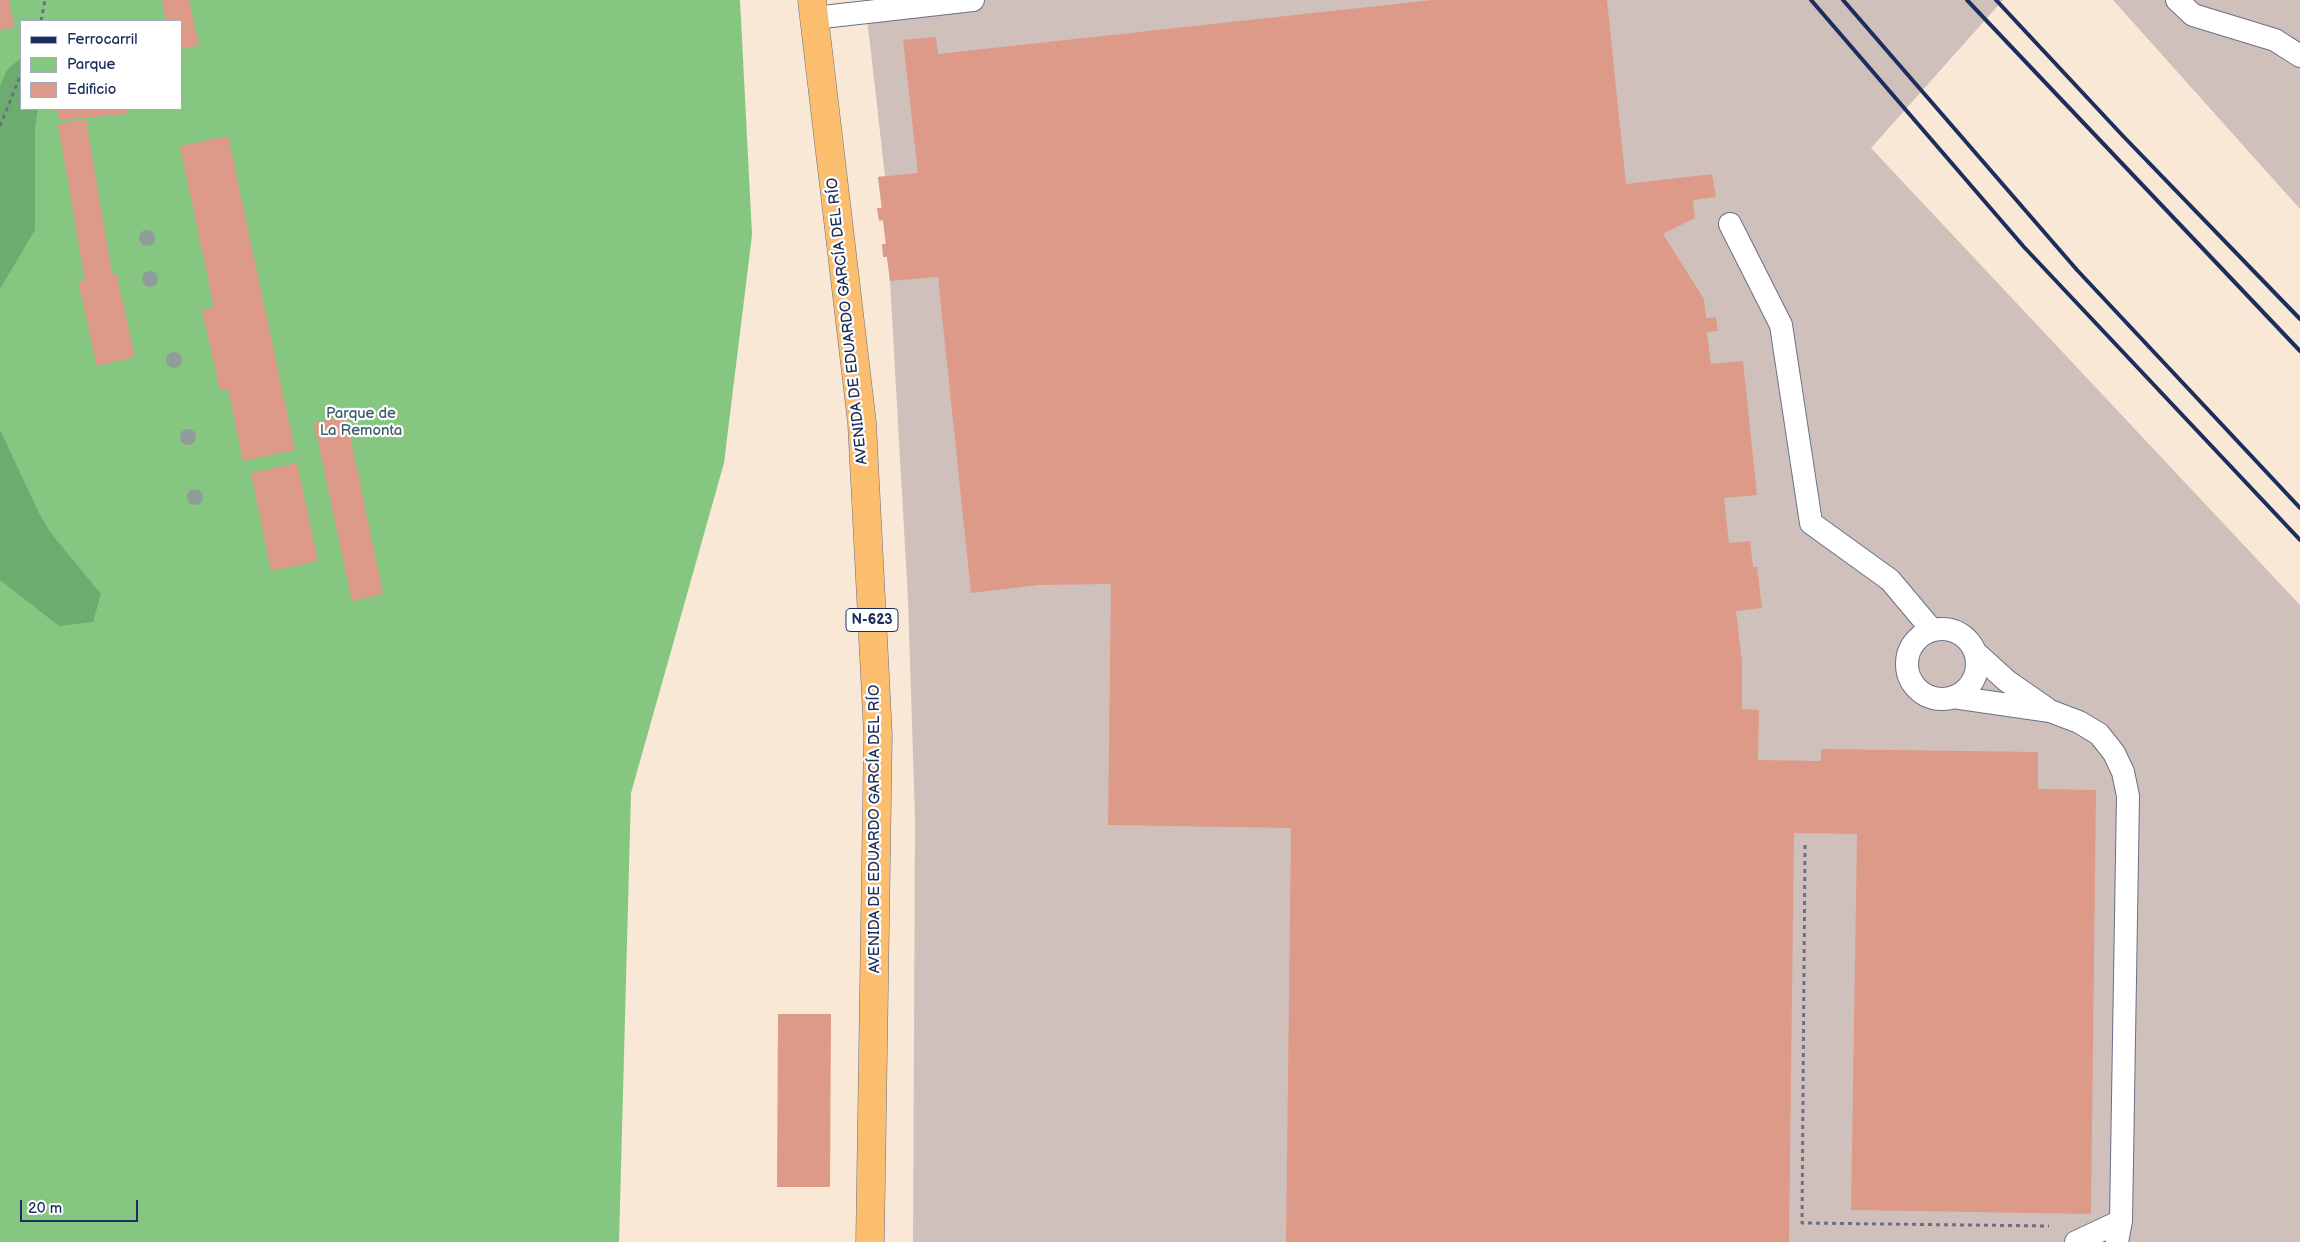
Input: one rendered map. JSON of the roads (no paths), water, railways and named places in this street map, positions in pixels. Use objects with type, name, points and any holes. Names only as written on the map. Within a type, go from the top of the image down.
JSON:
[{"type":"highway","name":"AVENIDA DE EDUARDO GARCÍA DEL RÍO","points":[[813,9],[862,423],[878,735],[870,1242]]},
{"type":"lane","points":[[813,9],[973,0]]},
{"type":"lane","points":[[2177,0],[2193,15],[2275,40],[2300,56]]},
{"type":"lane","points":[[1730,224],[1781,325],[1811,522],[1890,580],[1932,630]]},
{"type":"lane","points":[[2050,711],[2007,681],[1976,653],[1969,641],[1958,632],[1945,629],[1932,630],[1920,637],[1911,648],[1907,661],[1909,674],[1915,687],[1926,695],[1939,699],[1953,697],[2050,711],[2079,722],[2099,734],[2114,753],[2123,772],[2128,796],[2119,1232],[2081,1240]]},
{"type":"lane","points":[[1953,697],[1965,691],[1974,680],[1977,667],[1976,653]]},
{"type":"railway","points":[[1811,0],[2024,247],[2300,540]]},
{"type":"railway","points":[[1843,0],[2077,270],[2300,508]]},
{"type":"railway","points":[[1967,0],[2300,351]]},
{"type":"railway","points":[[1996,0],[2123,136],[2300,319]]},
{"type":"park label","name":"Parque de La Remonta","points":[[361,422]]}]
